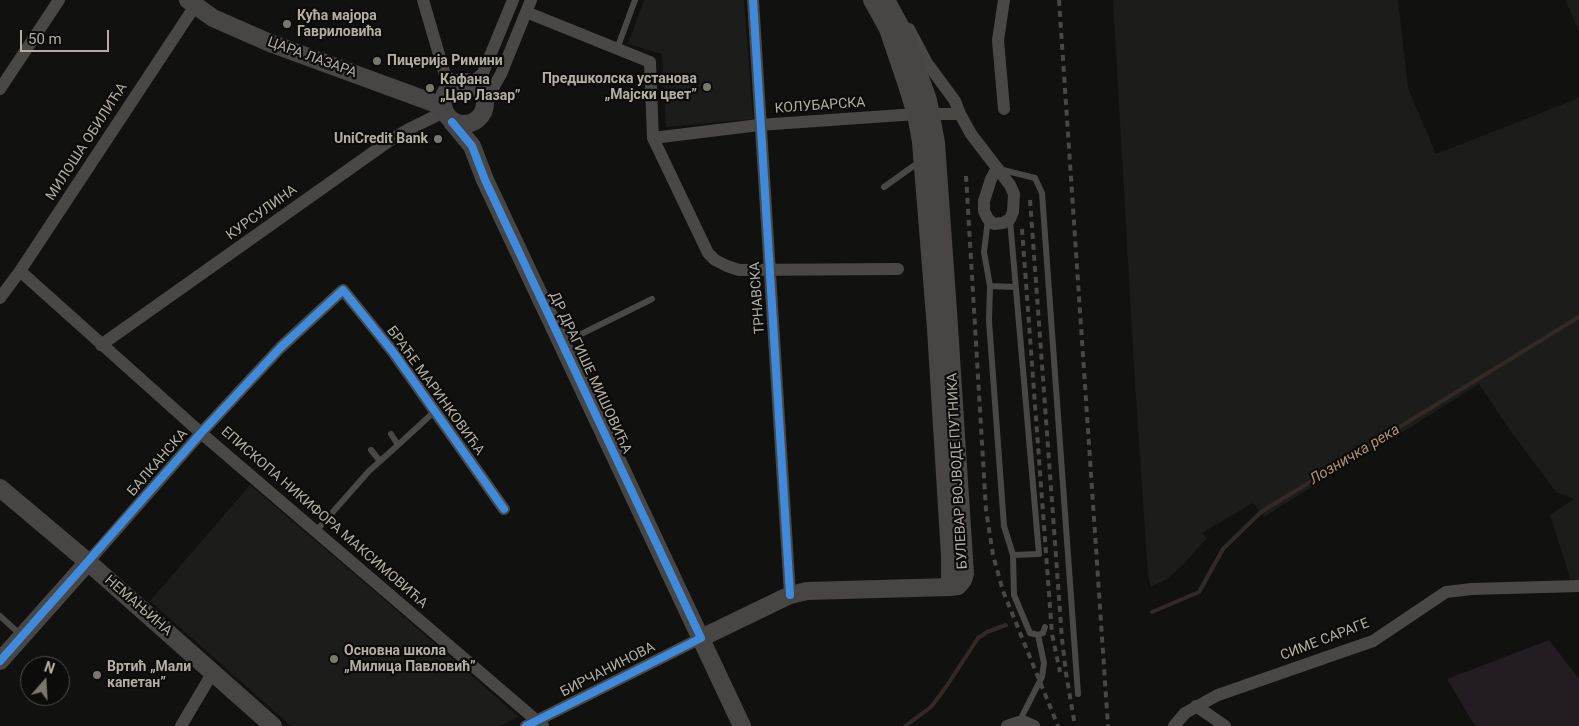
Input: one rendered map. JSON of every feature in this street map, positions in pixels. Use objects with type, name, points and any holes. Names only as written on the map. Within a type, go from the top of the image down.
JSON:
[{"type":"main road","name":"БУЛЕВАР ВОЈВОДЕ ПУТНИКА","points":[[872,0],[888,29],[924,114],[936,143],[964,574],[963,580],[958,586],[950,587],[950,556],[936,329],[922,160],[924,114],[928,100],[904,34],[886,0]]},
{"type":"main road","name":"ЦАРА ЛАЗАРА","points":[[193,2],[213,18],[270,43],[446,113]]},
{"type":"main road","points":[[472,146],[474,127],[483,112],[485,102],[480,89],[462,83],[445,92],[442,99],[446,113],[459,124],[466,125],[478,119]]},
{"type":"main road","name":"ДР ДРАГИШЕ МИШОВИЋА","points":[[446,113],[472,146],[485,180],[742,726]]},
{"type":"main road","name":"НЕМАЊИНА","points":[[0,488],[88,562],[273,726]]},
{"type":"main road","name":"БАЛКАНСКА","points":[[0,661],[88,562]]},
{"type":"main road","name":"БИРЧАНИНОВА","points":[[701,638],[790,595],[807,591],[950,587]]},
{"type":"street","points":[[0,89],[59,0]]},
{"type":"street","points":[[423,0],[445,75],[462,83],[474,80],[482,73],[514,0]]},
{"type":"street","name":"ТРНАВСКА","points":[[753,0],[790,595]]},
{"type":"street","points":[[895,0],[927,63],[955,100],[970,134],[997,168],[1010,185],[1014,194],[1013,212],[1010,219],[1003,223],[994,224],[988,219],[984,211],[984,200],[997,168]]},
{"type":"street","points":[[1004,0],[998,40],[1004,109]]},
{"type":"street","name":"МИЛОША ОБИЛИЋА","points":[[0,298],[20,271],[193,2]]},
{"type":"street","points":[[485,102],[501,74],[528,6],[617,49],[650,62],[652,138],[708,253],[726,266],[740,270],[769,271],[898,269]]},
{"type":"street","name":"КУРСУЛИНА","points":[[101,345],[389,141],[409,129],[446,113]]},
{"type":"street","name":"КОЛУБАРСКА","points":[[652,138],[760,125],[924,114],[960,114]]},
{"type":"street","name":"ЕПИСКОПА НИКИФОРА МАКСИМОВИЋА","points":[[20,271],[201,433],[316,531],[535,724]]},
{"type":"street","name":"БРАЋЕ МАРИНКОВИЋА","points":[[343,290],[393,352],[504,510]]},
{"type":"street","name":"БАЛКАНСКА","points":[[88,562],[201,433],[281,347],[343,290]]},
{"type":"street","name":"СИМЕ САРАГЕ","points":[[1174,726],[1185,713],[1218,695],[1373,641],[1446,592],[1472,588],[1579,586]]},
{"type":"street","name":"БИРЧАНИНОВА","points":[[535,724],[701,638]]},
{"type":"street","points":[[181,726],[213,672]]},
{"type":"street","points":[[1196,706],[1224,726]]},
{"type":"street","points":[[1013,724],[1025,722],[1034,726]]},
{"type":"lane","points":[[617,49],[636,0]]},
{"type":"lane","points":[[884,187],[905,174],[922,160]]},
{"type":"lane","points":[[997,168],[1035,178],[1042,193],[1078,694]]},
{"type":"lane","points":[[988,219],[984,252],[990,286],[989,321],[1004,526],[1013,555],[1014,595],[1030,633],[1038,635],[1043,632],[1045,627]]},
{"type":"lane","points":[[1010,219],[1038,554],[1013,555]]},
{"type":"lane","points":[[990,286],[1015,287]]},
{"type":"lane","points":[[562,344],[652,299]]},
{"type":"lane","points":[[316,531],[365,476],[434,411]]},
{"type":"lane","points":[[391,434],[398,445]]},
{"type":"lane","points":[[371,450],[380,461]]},
{"type":"lane","points":[[0,616],[22,636]]},
{"type":"lane","points":[[1013,724],[1042,677],[1044,663],[1038,635]]},
{"type":"shaded area","name":"Предшколска установа „Мајски цвет”","points":[[644,0],[744,0],[753,119],[666,127],[662,54],[628,44]]},
{"type":"shaded area","points":[[1113,0],[1398,0],[1408,88],[1436,154],[1579,98],[1579,580],[1571,581],[1550,515],[1574,499],[1556,492],[1509,429],[1479,384],[1264,517],[1253,503],[1202,533],[1207,538],[1183,565],[1167,579],[1151,587],[1148,575],[1134,366]]},
{"type":"shaded area","points":[[1565,0],[1579,0],[1579,31]]},
{"type":"shaded area","name":"Основна школа „Милица Павловић”","points":[[250,485],[519,717],[500,726],[291,726],[150,601]]},
{"type":"shaded area","points":[[1549,640],[1579,679],[1579,726],[1475,726],[1447,679]]},
{"type":"waterway","name":"Лозничка река","points":[[1152,612],[1199,592],[1223,549],[1261,512],[1579,317]]},
{"type":"waterway","name":"Лозничка река","points":[[905,726],[931,707],[978,638],[987,632],[1006,625]]},
{"type":"railway","points":[[1059,0],[1108,726]]},
{"type":"railway","points":[[966,176],[986,510],[993,555],[1003,591],[1058,726]]},
{"type":"railway","points":[[1030,200],[1062,639],[1075,726]]},
{"type":"railway","points":[[1022,229],[1052,634],[1060,672]]},
{"type":"cycle path","points":[[753,0],[790,595]]},
{"type":"cycle path","points":[[452,122],[472,146],[485,180],[701,638],[526,726]]},
{"type":"cycle path","points":[[0,661],[201,433],[281,347],[343,290],[393,352],[504,509]]},
{"type":"place","name":"Кућа мајора Гавриловића","points":[[287,24]]},
{"type":"place","name":"Пицерија Римини","points":[[377,61]]},
{"type":"place","name":"Предшколска установа „Мајски цвет”","points":[[707,87]]},
{"type":"place","name":"Кафана „Цар Лазар”","points":[[430,88]]},
{"type":"place","name":"UniCredit Bank","points":[[438,139]]},
{"type":"place","name":"Основна школа „Милица Павловић”","points":[[334,659]]},
{"type":"place","name":"Вртић „Мали капетан”","points":[[97,675]]}]
